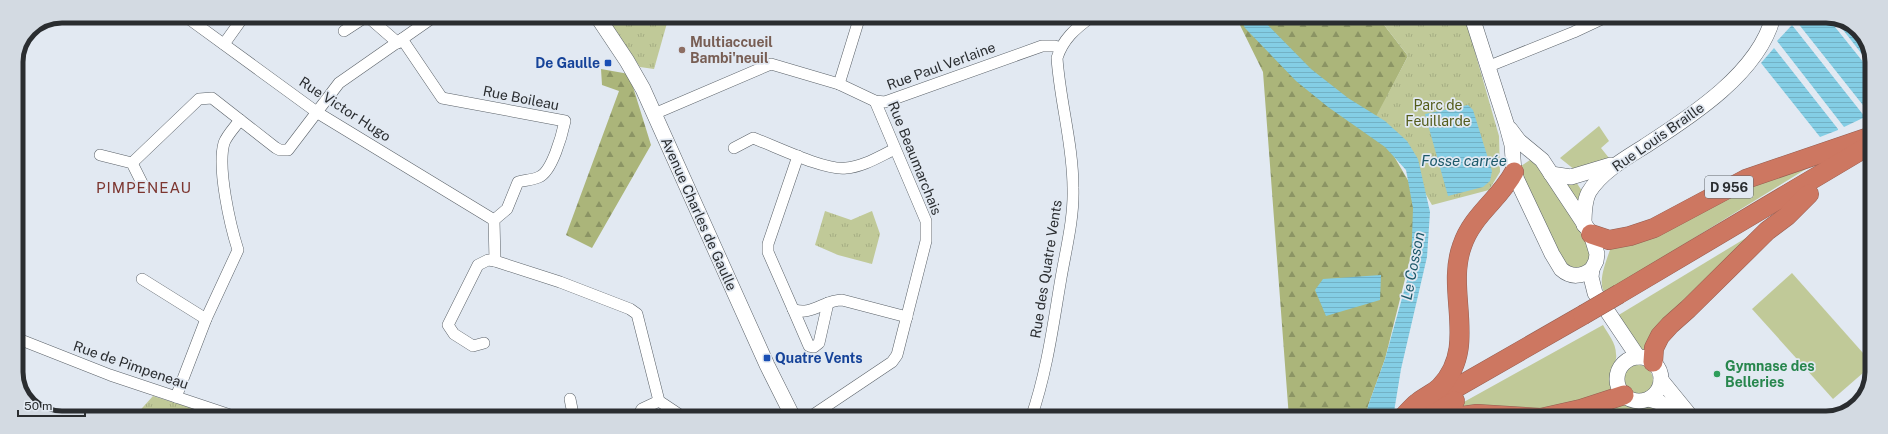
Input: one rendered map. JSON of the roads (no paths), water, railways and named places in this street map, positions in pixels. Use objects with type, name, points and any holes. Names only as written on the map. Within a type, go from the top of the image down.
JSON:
[{"type":"highway","name":"D 956","points":[[1588,230],[1608,240],[1630,236],[1654,228],[1746,179],[1865,138]]},
{"type":"highway","name":"D 956","points":[[1622,299],[1865,148]]},
{"type":"highway","name":"D 956","points":[[1438,411],[1586,320],[1865,162]]},
{"type":"highway","name":"D 956","points":[[1410,411],[1417,403],[1440,387],[1454,365],[1460,341],[1457,278],[1462,246],[1478,216],[1503,190],[1514,167]]},
{"type":"highway","name":"D 956","points":[[1646,359],[1660,336],[1670,325],[1767,231],[1787,216],[1809,194]]},
{"type":"highway","name":"D 956","points":[[1416,411],[1586,320]]},
{"type":"highway","points":[[1572,411],[1624,395]]},
{"type":"main road","name":"Avenue Charles de Gaulle","points":[[602,23],[627,61],[654,114],[767,365],[790,411]]},
{"type":"main road","points":[[1474,23],[1506,123],[1514,167],[1556,262],[1566,274],[1571,276],[1615,336],[1622,365]]},
{"type":"main road","name":"Rue Louis Braille","points":[[1588,230],[1585,205],[1588,194],[1599,179],[1618,163],[1683,121],[1738,74],[1762,42],[1770,23]]},
{"type":"main road","points":[[1506,123],[1519,141],[1542,160],[1588,230],[1597,254],[1591,277],[1595,294],[1646,359],[1658,367],[1661,380],[1686,411]]},
{"type":"main road","points":[[1514,167],[1520,155],[1533,153]]},
{"type":"main road","points":[[1551,174],[1571,176],[1618,163]]},
{"type":"main road","points":[[1571,276],[1586,274],[1592,269]]},
{"type":"main road","points":[[1646,359],[1632,358],[1622,365],[1617,377],[1618,383],[1624,395],[1636,401],[1649,399],[1660,402],[1674,411]]},
{"type":"main road","points":[[1649,399],[1658,391],[1661,380]]},
{"type":"street","name":"Rue Victor Hugo","points":[[199,23],[224,44],[318,112],[494,220]]},
{"type":"street","points":[[224,44],[239,23]]},
{"type":"street","points":[[344,31],[356,23]]},
{"type":"street","points":[[376,23],[400,41]]},
{"type":"street","points":[[132,164],[198,99],[212,98],[276,148],[280,150],[288,150],[339,83],[425,23]]},
{"type":"street","points":[[839,84],[858,23]]},
{"type":"street","points":[[1060,48],[1070,33],[1082,23]]},
{"type":"street","points":[[1487,67],[1593,23]]},
{"type":"street","name":"Rue Boileau","points":[[400,41],[442,98],[565,122],[562,135],[549,168],[539,178],[518,182],[507,209],[494,220]]},
{"type":"street","name":"Rue Paul Verlaine","points":[[654,114],[771,64],[839,84],[875,101],[892,100],[1042,46],[1054,46],[1060,48]]},
{"type":"street","name":"Rue des Quatre Vents","points":[[1033,411],[1039,395],[1048,357],[1072,211],[1073,188],[1070,146],[1057,58],[1060,48]]},
{"type":"street","name":"Rue Beaumarchais","points":[[820,411],[892,362],[897,356],[926,241],[926,221],[875,101]]},
{"type":"street","points":[[176,397],[206,319],[238,250],[232,229],[223,174],[222,154],[225,142],[240,120]]},
{"type":"street","points":[[734,148],[752,138],[798,156],[835,168],[858,166],[895,149]]},
{"type":"street","points":[[100,156],[132,164],[143,185]]},
{"type":"street","points":[[798,156],[768,244],[768,252],[809,346],[814,347],[819,344],[828,303]]},
{"type":"street","points":[[494,220],[495,261]]},
{"type":"street","points":[[484,343],[473,346],[454,334],[448,325],[478,265],[488,260],[560,282],[630,309],[637,314],[659,401],[674,411]]},
{"type":"street","points":[[142,279],[206,319]]},
{"type":"street","points":[[793,309],[799,312],[806,312],[834,300],[842,300],[907,317]]},
{"type":"street","name":"Rue de Pimpeneau","points":[[23,341],[110,376],[218,411]]},
{"type":"street","points":[[570,399],[573,411]]},
{"type":"street","points":[[641,411],[659,401]]},
{"type":"water","name":"Le Cosson","points":[[1243,23],[1266,23],[1311,69],[1348,98],[1385,121],[1407,141],[1418,159],[1430,212],[1427,257],[1401,369],[1394,411],[1367,411],[1385,359],[1411,266],[1413,208],[1406,170],[1385,147],[1328,107],[1296,81],[1245,28]]},
{"type":"water","points":[[1798,23],[1832,24],[1865,64],[1865,108]]},
{"type":"water","points":[[1792,25],[1865,117],[1844,127],[1777,41]]},
{"type":"water","points":[[1840,26],[1846,28],[1855,36],[1862,47],[1865,58]]},
{"type":"water","points":[[1774,48],[1838,130],[1820,137],[1761,63]]},
{"type":"water","name":"Fosse carrée","points":[[1468,105],[1473,110],[1492,171],[1490,181],[1483,187],[1448,196],[1425,114]]},
{"type":"water","points":[[1381,275],[1380,300],[1326,316],[1315,290],[1323,279]]},
{"type":"place","name":"Multiaccueil Bambi'neuil","points":[[682,50]]},
{"type":"place","name":"De Gaulle","points":[[608,63]]},
{"type":"place","name":"Quatre Vents","points":[[767,358]]},
{"type":"place","name":"Gymnase des Belleries","points":[[1717,374]]},
{"type":"district","name":"PIMPENEAU","points":[[144,188]]},
{"type":"park label","name":"Parc de Feuillarde","points":[[1438,114]]}]
